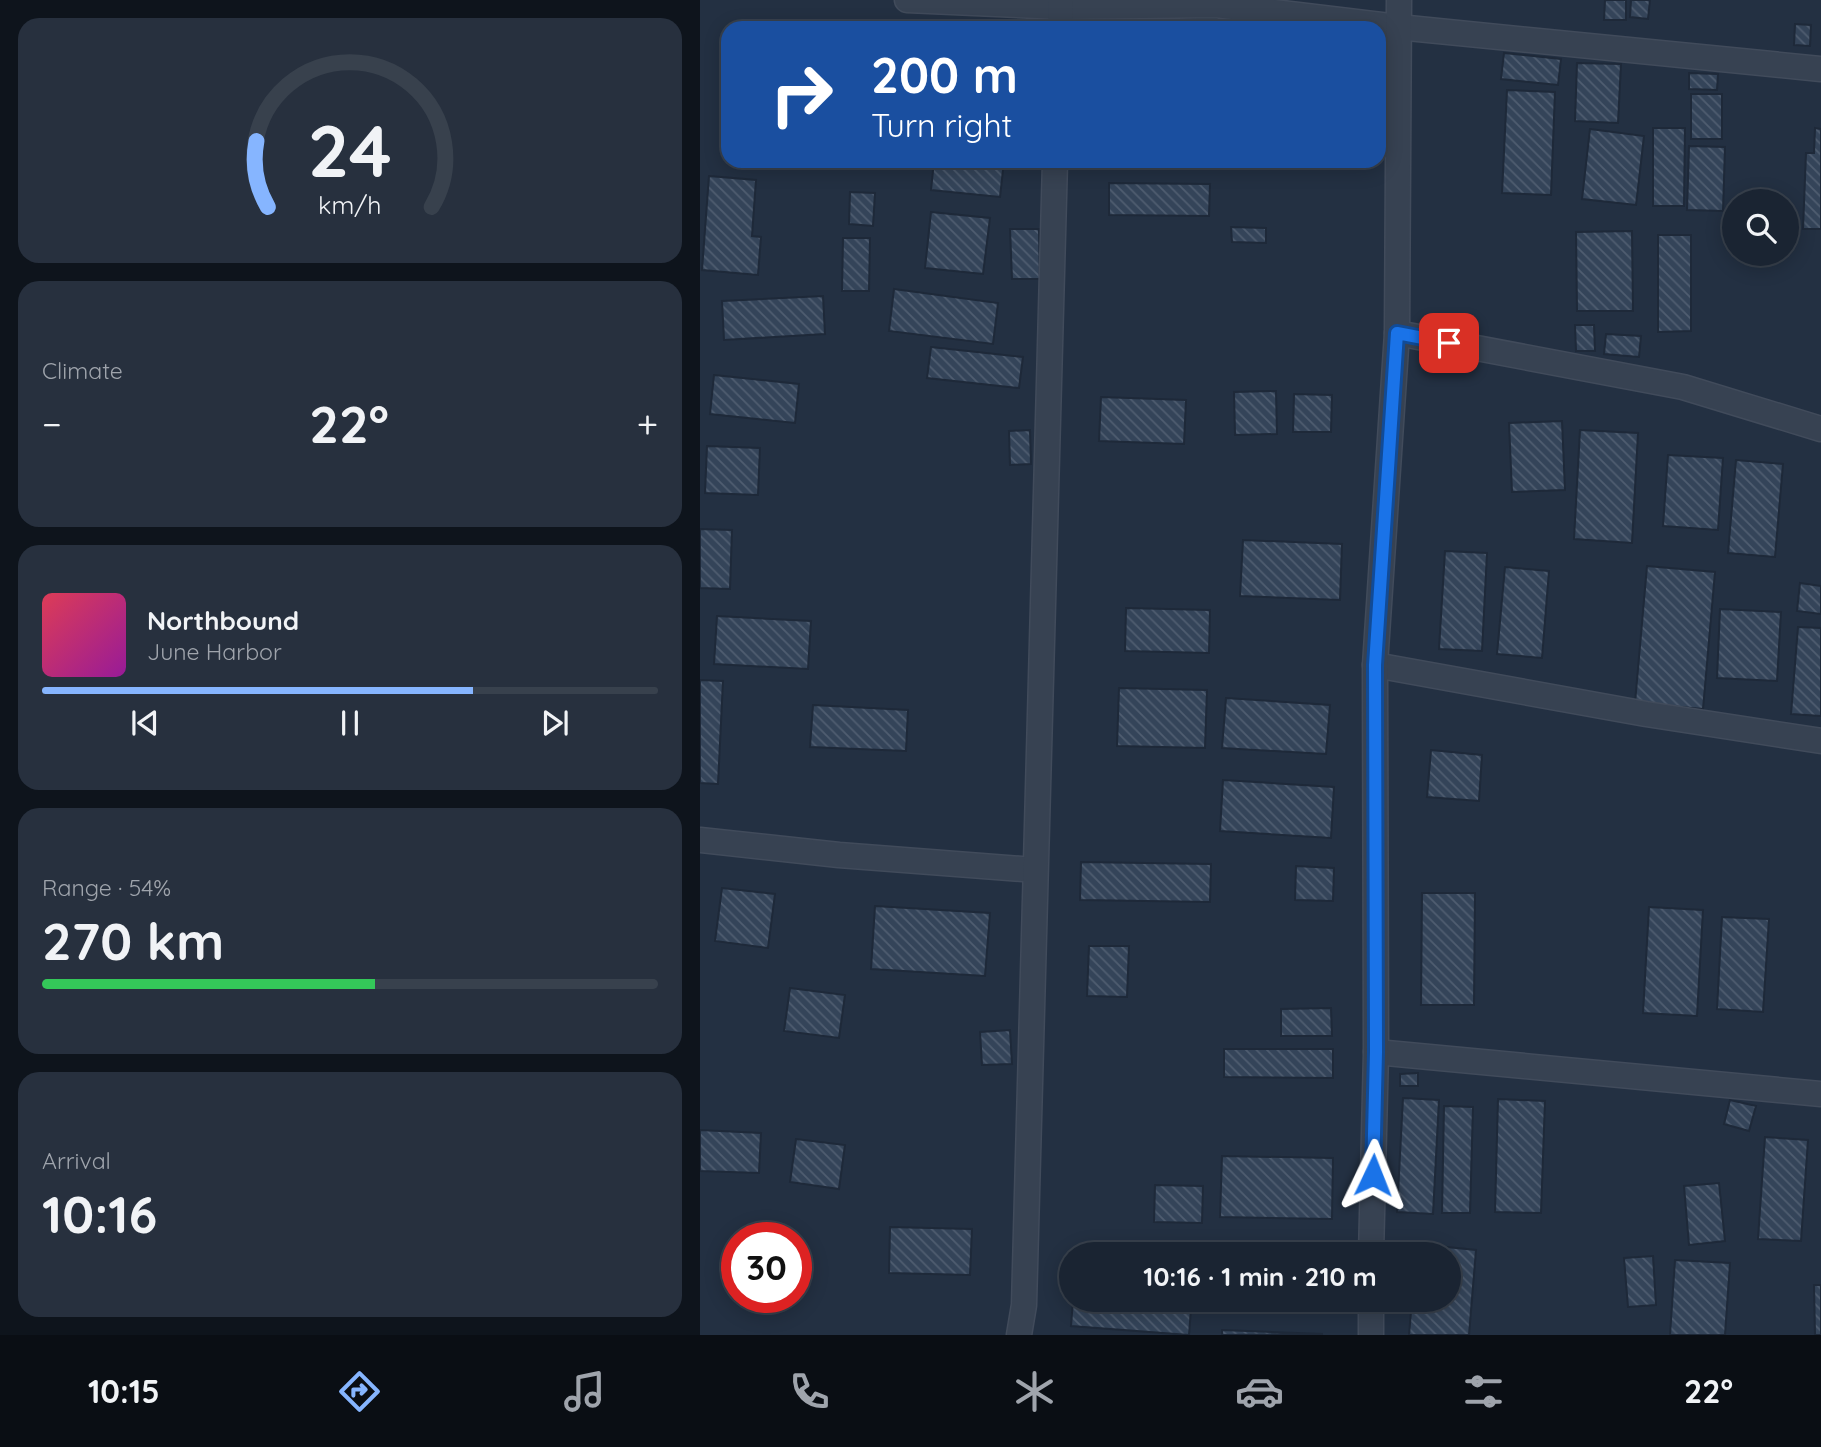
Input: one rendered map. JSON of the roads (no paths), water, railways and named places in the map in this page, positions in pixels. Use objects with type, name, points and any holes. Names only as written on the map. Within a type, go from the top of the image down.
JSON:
[{"type":"street","points":[[907,0],[1060,12],[1216,5],[1348,21]]},
{"type":"street","points":[[1371,1242],[1376,1052],[1375,665],[1397,333],[1399,0]]},
{"type":"street","points":[[1386,26],[1821,69]]},
{"type":"street","points":[[1019,1335],[1024,1305],[1055,168]]},
{"type":"street","points":[[1397,333],[1683,387],[1821,429]]},
{"type":"street","points":[[1375,665],[1646,714],[1821,740]]},
{"type":"street","points":[[700,840],[839,855],[1035,870]]},
{"type":"street","points":[[1376,1052],[1821,1094]]},
{"type":"street","points":[[1371,1312],[1371,1335]]}]
